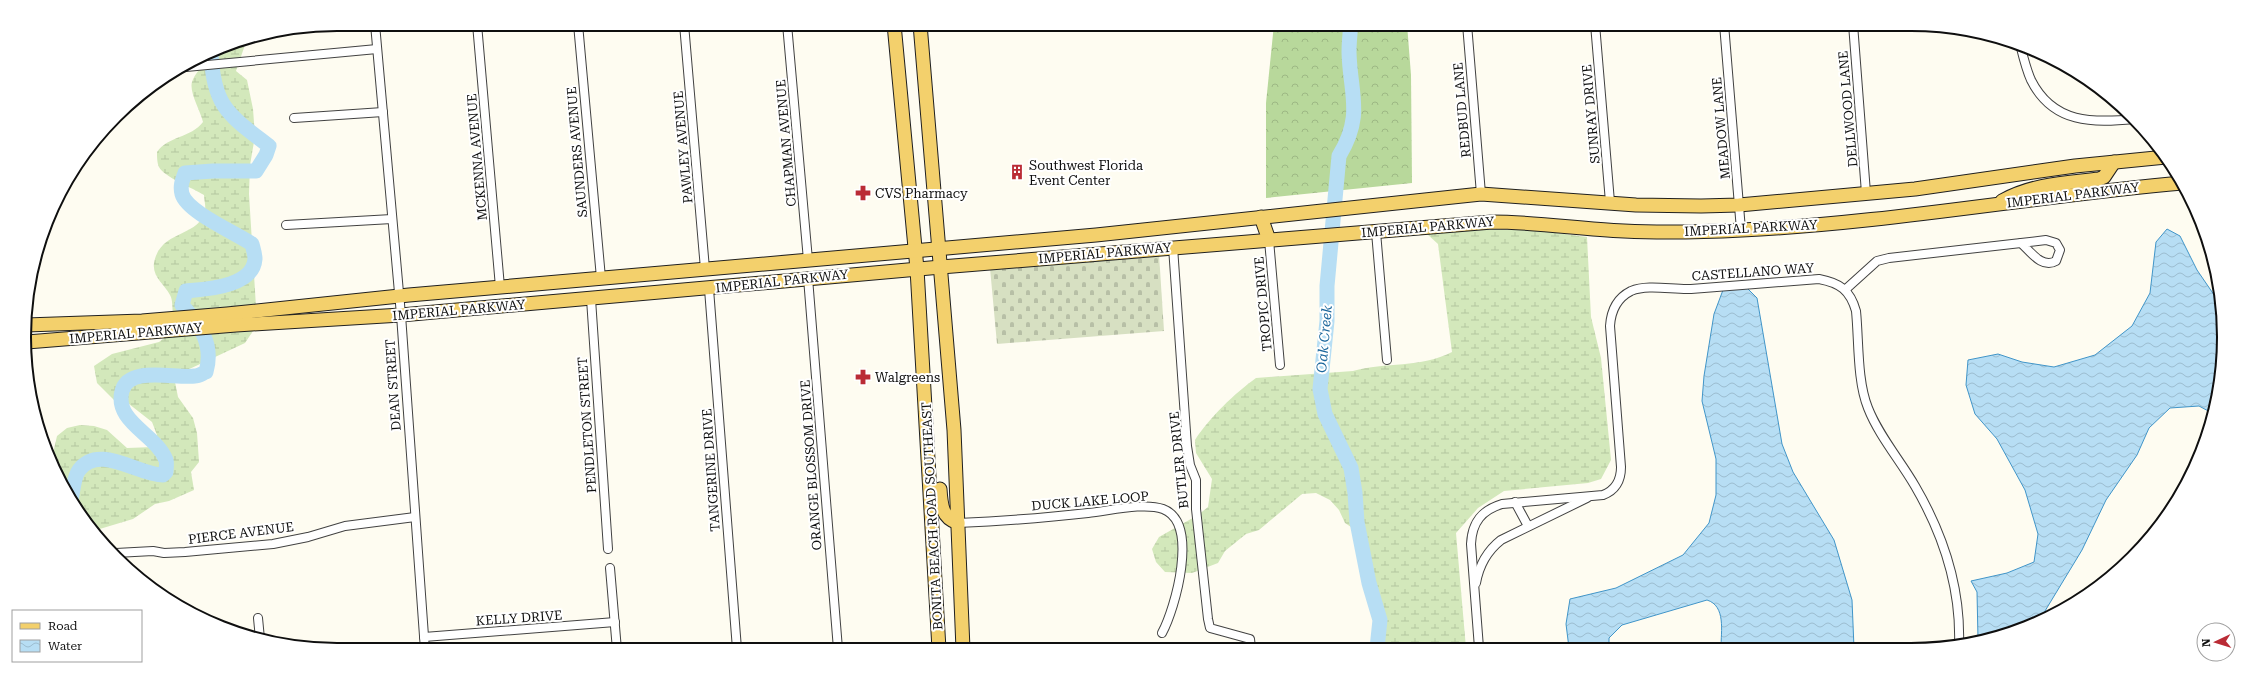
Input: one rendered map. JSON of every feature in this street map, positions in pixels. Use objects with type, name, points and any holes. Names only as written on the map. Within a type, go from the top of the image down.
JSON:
[{"type":"main road","name":"BONITA BEACH ROAD SOUTHEAST","points":[[895,31],[917,269],[939,643]]},
{"type":"main road","name":"BONITA BEACH ROAD SOUTHEAST","points":[[921,31],[954,430],[963,643]]},
{"type":"main road","name":"IMPERIAL PARKWAY","points":[[31,341],[227,314],[399,296],[939,248],[1481,194],[1701,206],[1739,205],[1923,188],[2068,167],[2159,158]]},
{"type":"main road","points":[[1995,205],[2016,192],[2034,187],[2099,179],[2104,177],[2114,162]]},
{"type":"main road","name":"IMPERIAL PARKWAY","points":[[32,325],[236,325],[401,315],[709,289],[941,266],[1492,222],[1526,222],[1624,231],[1741,230],[1806,226],[1995,205],[2071,193],[2175,183]]},
{"type":"main road","points":[[1261,217],[1269,240]]},
{"type":"main road","points":[[1173,247],[1174,239],[1179,234],[1206,222]]},
{"type":"main road","points":[[926,416],[936,436],[941,505],[944,514],[950,520],[958,523]]},
{"type":"street","name":"DEAN STREET","points":[[376,31],[401,315],[424,643]]},
{"type":"street","name":"MCKENNA AVENUE","points":[[478,31],[500,287]]},
{"type":"street","name":"SAUNDERS AVENUE","points":[[579,31],[600,278]]},
{"type":"street","name":"PAWLEY AVENUE","points":[[685,31],[705,269]]},
{"type":"street","name":"CHAPMAN AVENUE","points":[[788,31],[808,260]]},
{"type":"street","name":"REDBUD LANE","points":[[1467,31],[1481,194]]},
{"type":"street","name":"SUNRAY DRIVE","points":[[1596,31],[1610,202]]},
{"type":"street","name":"MEADOW LANE","points":[[1725,31],[1741,230]]},
{"type":"street","name":"DELLWOOD LANE","points":[[1854,31],[1866,193]]},
{"type":"street","points":[[196,66],[378,49]]},
{"type":"street","points":[[2022,52],[2031,80],[2041,95],[2052,106],[2065,114],[2092,122],[2126,120]]},
{"type":"street","points":[[294,118],[383,112]]},
{"type":"street","points":[[286,225],[392,219]]},
{"type":"street","points":[[1376,232],[1387,360]]},
{"type":"street","name":"TROPIC DRIVE","points":[[1269,240],[1280,366]]},
{"type":"street","points":[[1959,639],[1956,599],[1944,546],[1932,518],[1915,486],[1875,423],[1868,407],[1863,389],[1856,311],[1853,299],[1846,289],[1871,266],[1883,260],[2022,243]]},
{"type":"street","name":"BUTLER DRIVE","points":[[1173,247],[1187,446],[1190,465],[1196,480],[1196,509],[1208,619],[1210,628],[1250,639],[1250,643]]},
{"type":"street","name":"ORANGE BLOSSOM DRIVE","points":[[808,278],[838,643]]},
{"type":"street","name":"CASTELLANO WAY","points":[[1479,643],[1471,544],[1475,523],[1489,509],[1515,502],[1591,496],[1608,493],[1613,489],[1621,474],[1610,326],[1614,307],[1622,297],[1632,291],[1642,288],[1691,289],[1819,279],[1834,282],[1846,289]]},
{"type":"street","name":"TANGERINE DRIVE","points":[[709,289],[736,643]]},
{"type":"street","name":"PENDLETON STREET","points":[[591,299],[608,549]]},
{"type":"street","name":"CASTELLANO WAY","points":[[1475,593],[1480,569],[1491,549],[1506,536],[1591,496]]},
{"type":"street","points":[[1515,502],[1528,526]]},
{"type":"street","name":"DUCK LAKE LOOP","points":[[958,523],[1044,517],[1138,507],[1162,509],[1169,512],[1180,532],[1182,565],[1180,584],[1172,612],[1162,633]]},
{"type":"street","name":"PIERCE AVENUE","points":[[121,553],[153,551],[164,553],[185,552],[259,546],[297,540],[345,526],[415,517]]},
{"type":"street","points":[[610,568],[616,643]]},
{"type":"street","points":[[258,618],[259,633]]},
{"type":"street","name":"KELLY DRIVE","points":[[424,637],[615,622]]},
{"type":"green space","points":[[1273,31],[1408,31],[1411,75],[1412,183],[1266,198],[1266,103]]},
{"type":"green space","points":[[245,45],[236,71],[247,80],[253,109],[255,136],[250,165],[249,194],[256,307],[173,314],[171,297],[155,272],[154,263],[158,252],[164,244],[196,225],[202,219],[205,210],[204,195],[162,171],[158,164],[157,152],[167,143],[192,131],[203,122],[193,96],[191,86],[194,77],[204,62],[220,54]]},
{"type":"green space","points":[[1475,229],[1534,230],[1587,237],[1591,317],[1601,358],[1611,460],[1601,479],[1588,483],[1504,491],[1478,508],[1456,533],[1466,643],[1375,643],[1376,638],[1373,603],[1363,544],[1357,531],[1345,523],[1339,510],[1330,500],[1316,493],[1302,494],[1259,530],[1246,534],[1225,551],[1218,563],[1192,573],[1165,572],[1156,562],[1152,549],[1159,537],[1198,515],[1208,507],[1212,479],[1196,453],[1195,440],[1231,398],[1256,378],[1353,371],[1378,366],[1415,363],[1440,357],[1452,352],[1438,244],[1427,234]]},
{"type":"green space","points":[[1159,254],[1164,331],[997,344],[990,268]]},
{"type":"green space","points":[[255,328],[245,343],[183,372],[175,382],[178,397],[193,418],[197,433],[199,462],[191,472],[194,490],[169,501],[155,504],[133,519],[99,529],[72,490],[54,454],[57,436],[67,428],[80,425],[94,426],[107,430],[127,448],[154,447],[157,435],[152,422],[129,404],[114,400],[97,383],[94,366],[112,354],[159,342],[168,335]]},
{"type":"water","points":[[2167,229],[2180,236],[2197,270],[2214,294],[2217,337],[2214,377],[2208,411],[2199,406],[2170,408],[2149,428],[2137,455],[2106,500],[2082,550],[2045,612],[2009,627],[1978,636],[1977,592],[1971,581],[2007,573],[2034,562],[2038,534],[2025,490],[1997,439],[1975,414],[1966,385],[1968,360],[1998,354],[2022,362],[2054,367],[2095,355],[2132,326],[2150,293],[2156,242]]},
{"type":"water","points":[[1745,286],[1757,298],[1782,444],[1793,472],[1834,540],[1852,600],[1854,643],[1721,643],[1722,627],[1720,613],[1713,603],[1707,600],[1622,625],[1609,638],[1609,643],[1568,643],[1566,624],[1570,599],[1616,588],[1683,555],[1709,523],[1716,495],[1716,459],[1702,401],[1704,376],[1714,314],[1723,290]]},
{"type":"waterway","name":"Oak Creek","points":[[1350,31],[1349,52],[1354,104],[1353,116],[1347,141],[1339,156],[1327,286],[1327,321],[1320,389],[1325,414],[1351,468],[1355,493],[1357,522],[1369,583],[1380,620],[1378,643]]},
{"type":"waterway","points":[[73,491],[79,470],[87,462],[97,459],[119,462],[153,474],[163,475],[166,472],[166,460],[161,451],[130,420],[124,411],[121,402],[122,391],[126,383],[134,378],[154,375],[195,376],[206,372],[208,362],[207,344],[200,328],[182,305],[186,291],[227,285],[238,281],[246,276],[252,268],[255,259],[252,244],[202,215],[186,201],[181,191],[185,173],[213,171],[256,171],[266,155],[269,146],[243,126],[226,108],[215,86],[211,58]]},
{"type":"place","name":"Southwest Florida Event Center","points":[[1017,172]]},
{"type":"place","name":"CVS Pharmacy","points":[[863,193]]},
{"type":"place","name":"Walgreens","points":[[863,377]]}]
